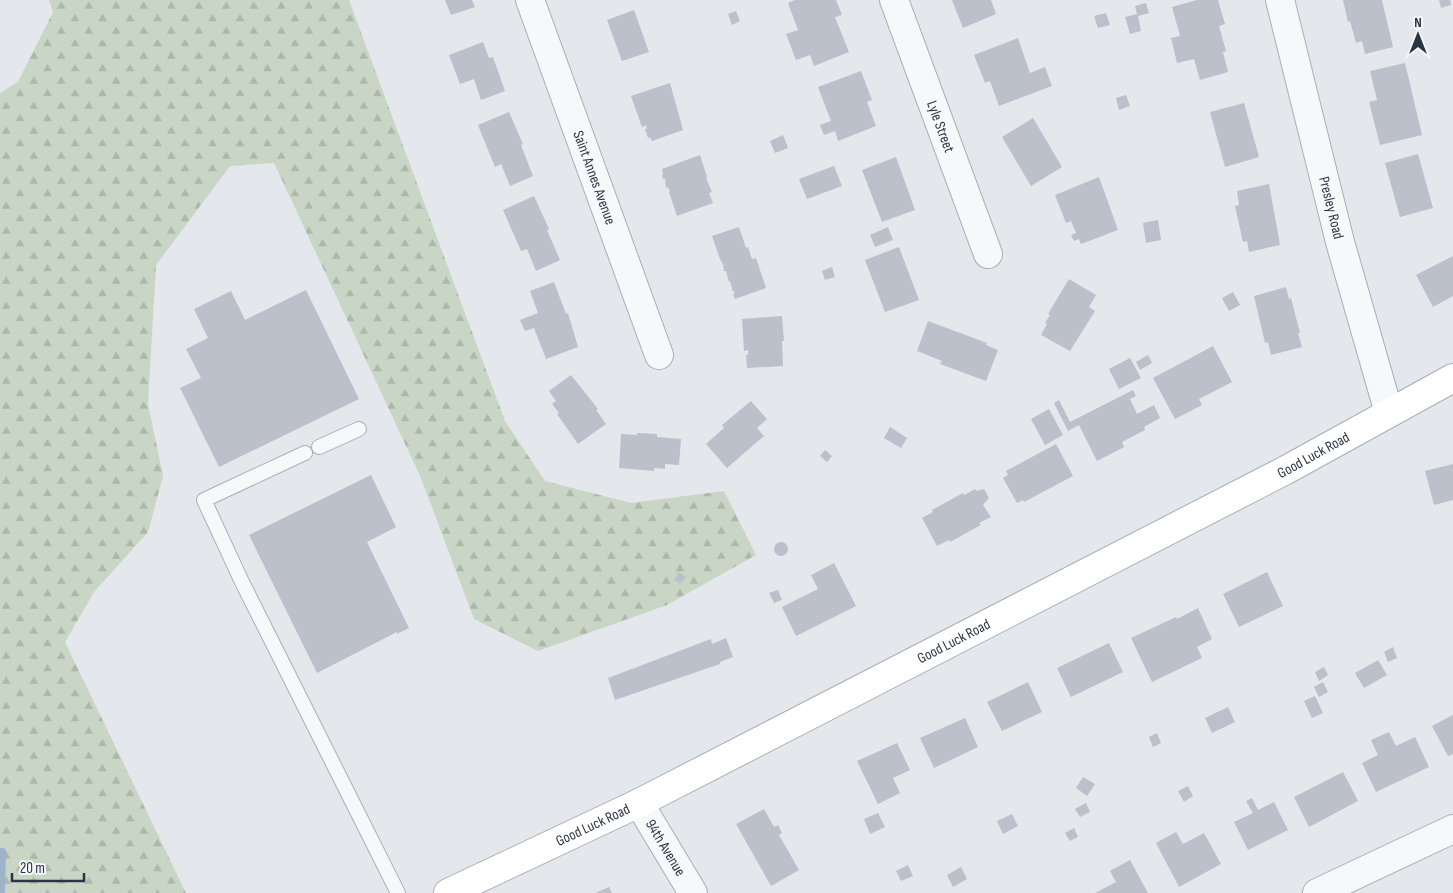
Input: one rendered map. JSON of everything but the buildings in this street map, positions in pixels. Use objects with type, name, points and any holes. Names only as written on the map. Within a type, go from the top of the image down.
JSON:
[{"type":"main road","name":"Good Luck Road","points":[[448,893],[639,802],[1286,470],[1453,378]]},
{"type":"street","name":"Saint Annes Avenue","points":[[530,0],[659,355]]},
{"type":"street","name":"Lyle Street","points":[[894,0],[988,254]]},
{"type":"street","name":"Presley Road","points":[[1280,0],[1340,242],[1389,413]]},
{"type":"street","name":"94th Avenue","points":[[639,802],[693,893]]},
{"type":"street","points":[[1317,893],[1453,829]]},
{"type":"lane","points":[[319,447],[359,429]]},
{"type":"lane","points":[[305,453],[204,500],[242,582],[398,893]]},
{"type":"green space","points":[[49,0],[349,0],[505,421],[545,481],[631,503],[724,491],[756,555],[667,605],[538,651],[474,619],[421,478],[274,163],[230,166],[156,265],[148,404],[163,476],[148,532],[94,592],[65,642],[186,893],[0,893],[0,93],[18,82],[53,12]]},
{"type":"waterway","points":[[1,893],[2,852]]}]
